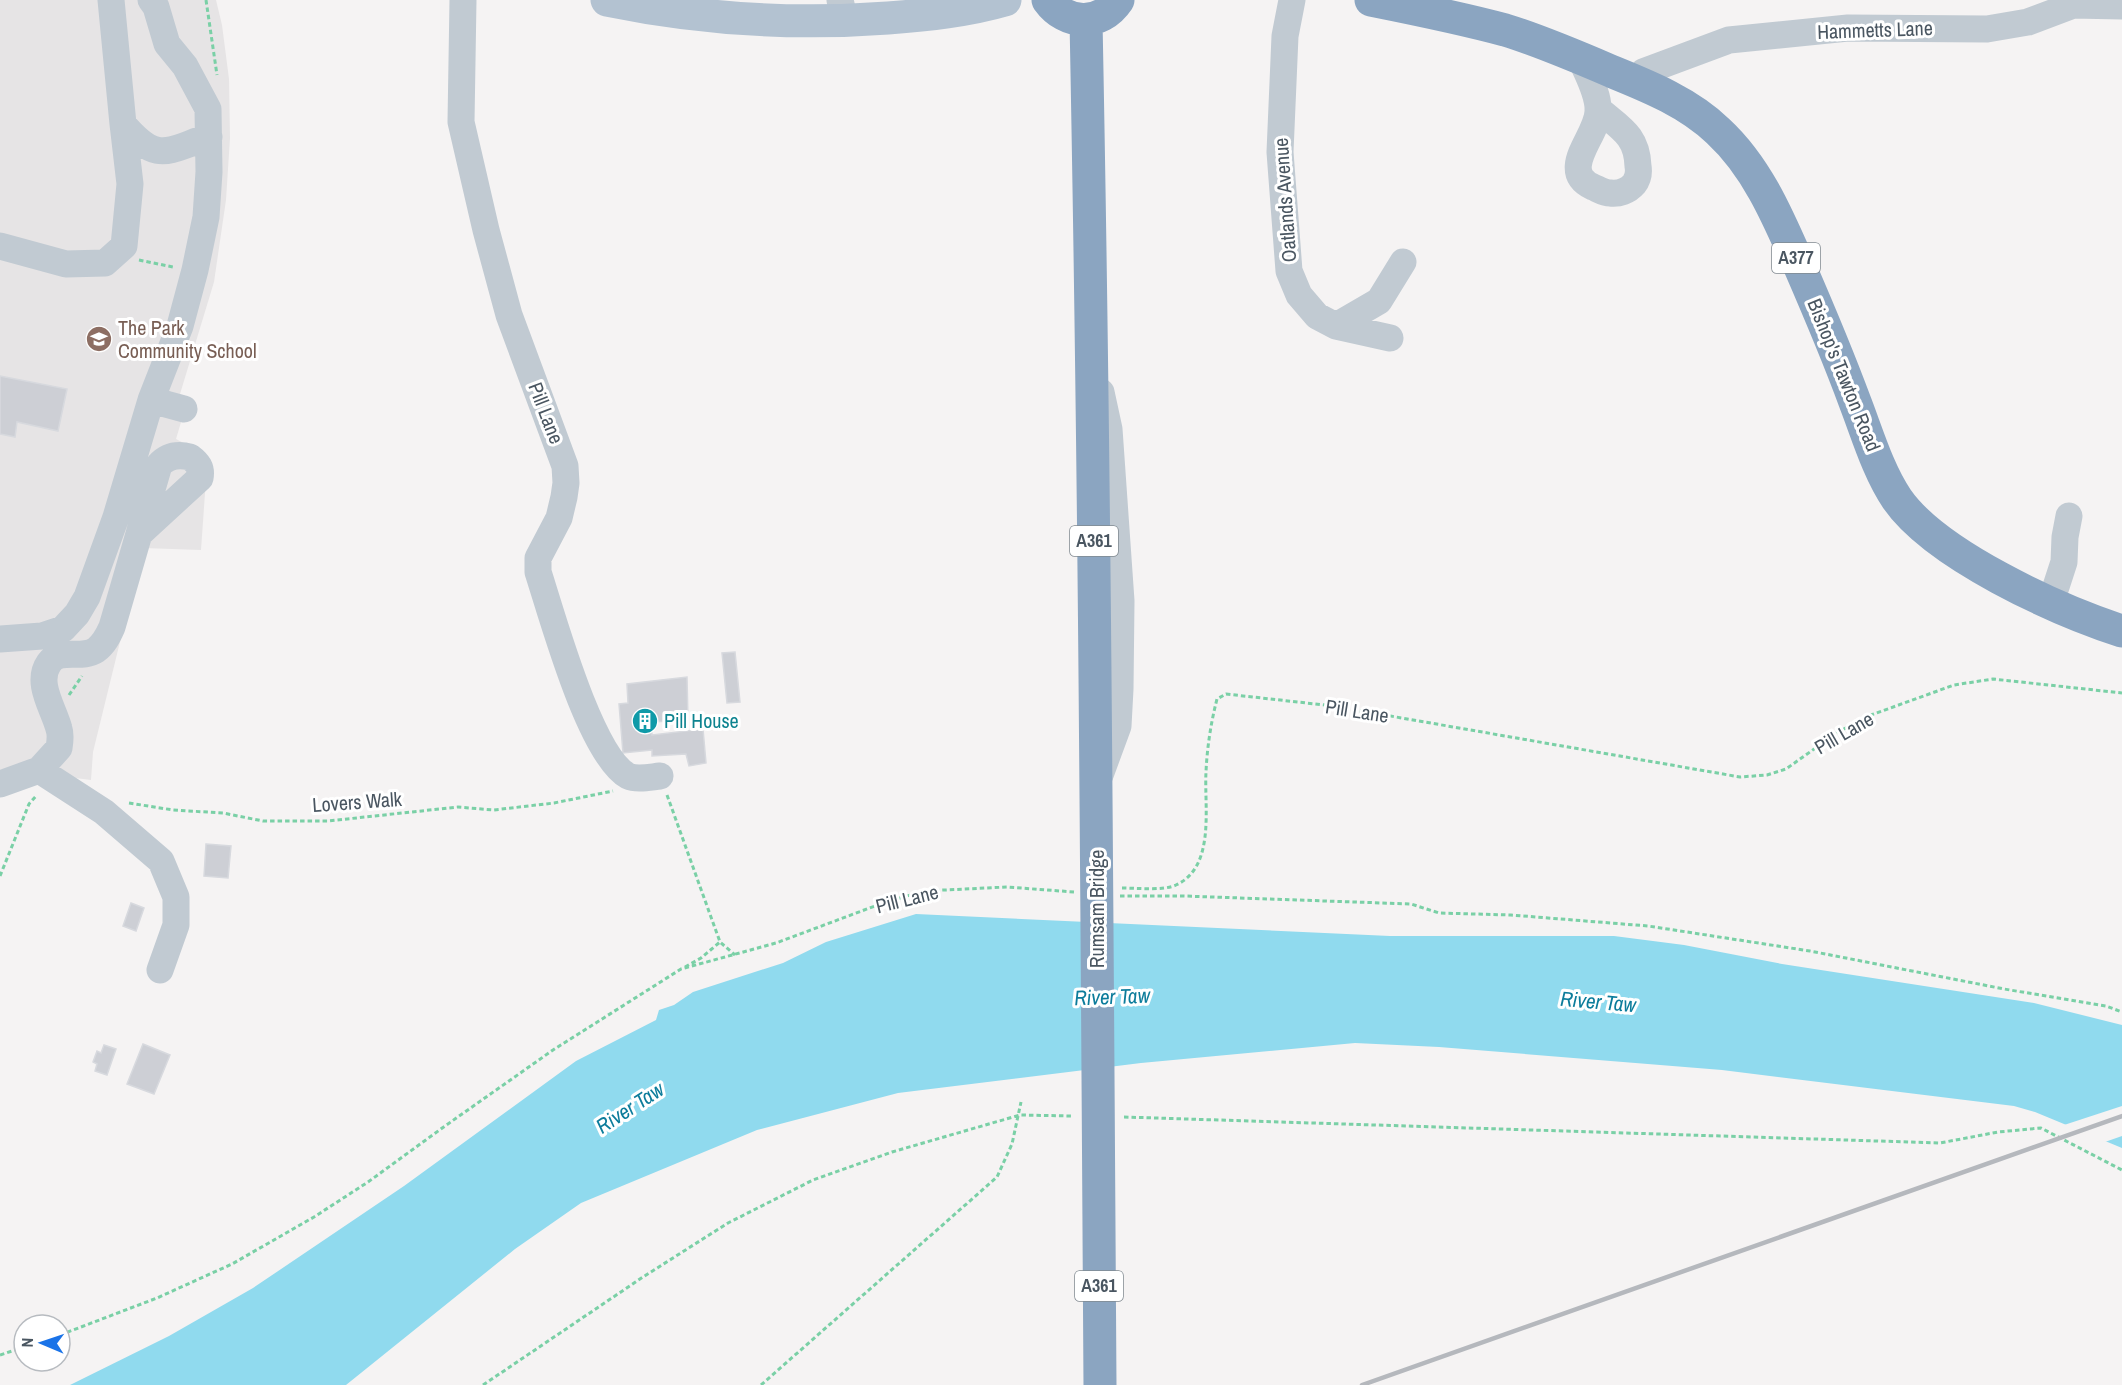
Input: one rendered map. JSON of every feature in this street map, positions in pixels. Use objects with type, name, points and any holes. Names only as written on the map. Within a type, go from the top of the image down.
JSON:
[{"type":"highway","points":[[1048,0],[1054,9],[1074,20],[1098,18],[1108,12],[1118,0]]},
{"type":"highway","name":"Bishop's Tawton Road","points":[[1371,0],[1507,31],[1637,81],[1687,106],[1718,130],[1758,178],[1833,344],[1876,457],[1897,499],[1923,528],[1953,551],[1995,575],[2051,602],[2122,630]]},
{"type":"highway","name":"Rumsam Bridge","points":[[1086,20],[1097,799],[1100,1385]]},
{"type":"main road","points":[[607,0],[718,17],[784,21],[842,11],[923,15],[984,6],[1005,0]]},
{"type":"street","points":[[0,246],[66,264],[105,263],[124,246],[130,184],[111,0]]},
{"type":"street","points":[[0,639],[42,636],[63,629],[77,614],[87,597],[116,517],[151,400],[180,326],[195,270],[206,217],[208,109],[184,66],[167,44],[156,7],[151,0]]},
{"type":"street","name":"Pill Lane","points":[[463,0],[461,122],[486,230],[509,315],[565,466],[566,483],[559,518],[538,558],[538,572],[587,716],[608,755],[622,772],[631,777]]},
{"type":"street","name":"Oatlands Avenue","points":[[1292,0],[1285,36],[1280,152],[1289,271],[1299,295],[1317,316],[1336,326],[1390,338]]},
{"type":"street","name":"Hammetts Lane","points":[[1637,81],[1643,72],[1729,40],[1848,28],[1987,28],[2028,22],[2073,5],[2122,6]]},
{"type":"street","points":[[1581,59],[1598,109]]},
{"type":"street","points":[[123,124],[139,141],[154,150],[168,151],[209,137]]},
{"type":"street","points":[[1336,326],[1379,301],[1402,262]]},
{"type":"street","points":[[151,400],[184,409]]},
{"type":"street","points":[[2051,602],[2064,561],[2069,516]]},
{"type":"street","points":[[0,784],[39,770],[59,748],[60,732],[44,686],[44,670],[52,658],[62,654],[88,654],[104,642],[112,627],[140,534]]},
{"type":"street","points":[[39,770],[104,812],[161,861],[176,897],[176,925],[160,970]]},
{"type":"street","points":[[631,777],[660,776]]},
{"type":"path","points":[[124,246],[132,258],[180,269],[195,270]]},
{"type":"path","name":"Pill Lane","points":[[1117,888],[1176,886],[1189,876],[1200,858],[1204,845],[1206,770],[1211,729],[1217,699],[1226,694],[1333,706],[1740,777],[1767,776],[1786,769],[1838,732],[1871,715],[1954,685],[1993,679],[2122,693]]},
{"type":"path","points":[[660,776],[720,942],[735,955]]},
{"type":"path","name":"Lovers Walk","points":[[127,803],[173,810],[223,813],[263,821],[328,821],[458,807],[494,810],[554,803],[617,790],[631,777]]},
{"type":"path","points":[[0,876],[29,804]]},
{"type":"path","name":"Pill Lane","points":[[681,969],[776,943],[883,903],[924,891],[1007,887],[1075,892]]},
{"type":"path","points":[[1117,896],[1184,896],[1411,904],[1439,913],[1511,915],[1648,926],[1810,951],[2004,989],[2106,1006],[2122,1012]]},
{"type":"path","points":[[72,1330],[157,1298],[232,1264],[314,1217],[368,1182],[553,1050],[701,958],[720,942]]},
{"type":"path","points":[[761,1385],[997,1178],[1012,1144],[1021,1102]]},
{"type":"path","points":[[483,1385],[643,1276],[728,1223],[813,1180],[892,1152],[1020,1114],[1080,1116]]},
{"type":"path","points":[[1116,1116],[1940,1143],[1998,1132],[2041,1128],[2122,1170]]},
{"type":"shaded area","name":"The Park Community School","points":[[0,0],[216,0],[222,25],[229,79],[230,138],[226,200],[214,282],[180,394],[187,402],[176,439],[199,451],[207,465],[201,550],[143,548],[93,752],[91,780],[0,770]]},
{"type":"water","name":"River Taw","points":[[916,914],[1390,936],[1614,936],[1684,945],[1782,964],[2034,1003],[2122,1025],[2122,1148],[2035,1112],[2014,1106],[1722,1070],[1439,1047],[1355,1043],[1141,1063],[898,1093],[757,1130],[581,1203],[515,1249],[346,1385],[70,1385],[169,1336],[253,1288],[404,1186],[576,1061],[656,1020],[659,1010],[674,1005],[693,992],[783,963],[826,942]]},
{"type":"pier","points":[[2122,1106],[2122,1136],[2102,1143],[2061,1126]]},
{"type":"building","points":[[0,376],[67,389],[58,431],[17,422],[15,437],[0,434]]},
{"type":"building","points":[[735,652],[740,702],[727,703],[722,653]]},
{"type":"building","name":"Pill House","points":[[687,677],[688,720],[651,722],[652,735],[703,729],[706,763],[689,766],[686,754],[652,756],[652,750],[623,753],[619,704],[628,703],[627,684]]},
{"type":"building","points":[[206,844],[231,846],[228,878],[204,876]]},
{"type":"building","points":[[131,903],[144,908],[136,931],[123,926]]},
{"type":"building","points":[[143,1044],[170,1055],[154,1094],[127,1084]]},
{"type":"building","points":[[104,1045],[116,1049],[107,1075],[95,1071],[97,1064],[93,1062],[97,1051],[101,1053]]},
{"type":"railway","points":[[1362,1385],[2122,1116]]},
{"type":"place","name":"The Park Community School","points":[[99,339]]},
{"type":"place","name":"Pill House","points":[[645,721]]}]
